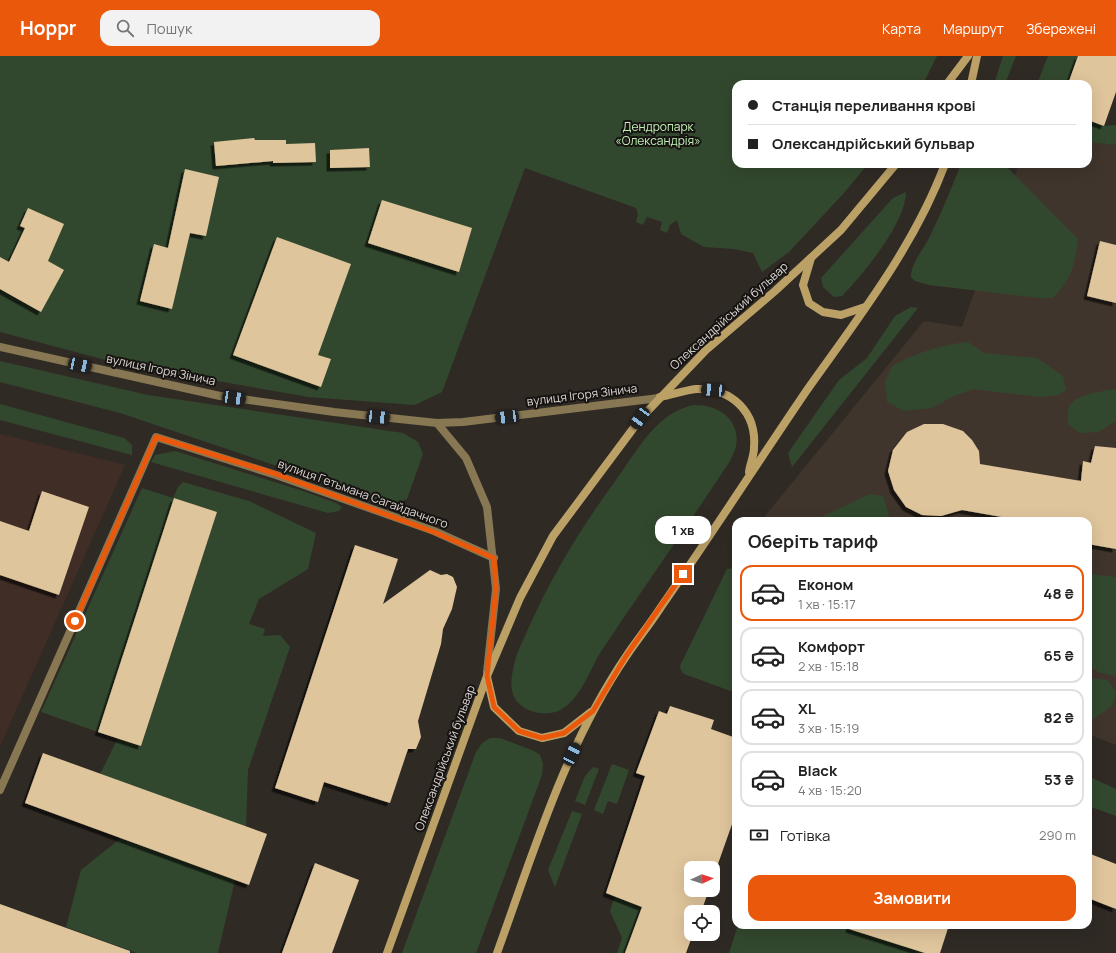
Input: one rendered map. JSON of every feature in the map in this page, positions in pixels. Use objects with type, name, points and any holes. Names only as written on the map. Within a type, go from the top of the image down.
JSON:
[{"type":"main road","points":[[950,80],[968,56]]},
{"type":"main road","points":[[972,80],[976,56]]},
{"type":"main road","name":"Олександрійський бульвар","points":[[387,953],[487,676],[520,598],[553,536],[640,418],[706,350],[841,230],[893,168]]},
{"type":"main road","points":[[497,953],[558,783],[593,711],[626,656],[661,608],[748,477],[901,256],[934,194],[944,168]]},
{"type":"main road","points":[[811,257],[804,285],[809,303],[823,312],[841,315],[865,307]]},
{"type":"main road","points":[[659,398],[695,389],[713,390],[728,396],[744,408],[752,423],[754,448],[748,477]]},
{"type":"main road","points":[[487,676],[494,707],[519,731],[542,738],[564,733],[593,711]]},
{"type":"street","name":"вулиця Ігоря Зінича","points":[[0,347],[220,396],[334,412],[437,423],[463,422],[659,398]]},
{"type":"street","points":[[437,423],[466,458],[487,508],[494,558],[496,589],[487,676]]},
{"type":"street","name":"вулиця Гетьмана Сагайдачного","points":[[0,790],[156,437],[284,477],[434,532],[494,558]]},
{"type":"shaded area","points":[[1092,142],[1116,145],[1116,745],[1092,736],[1092,517],[764,517],[924,321],[962,327],[1018,168],[1092,168]]},
{"type":"shaded area","points":[[0,434],[125,465],[0,746]]},
{"type":"green space","name":"Дендропарк «Олександрія»","points":[[0,56],[937,56],[925,80],[732,80],[732,168],[865,168],[843,194],[789,252],[762,272],[753,253],[734,249],[704,247],[681,234],[677,220],[670,225],[667,233],[660,230],[662,222],[647,217],[643,225],[636,222],[638,214],[636,208],[525,168],[442,392],[415,405],[308,397],[121,364],[0,332]]},
{"type":"green space","points":[[1003,56],[1016,56],[1007,80],[995,80]]},
{"type":"green space","points":[[1048,56],[1078,56],[1069,80],[1039,80]]},
{"type":"green space","points":[[1092,122],[1104,126],[1116,125],[1116,145],[1092,142]]},
{"type":"green space","points":[[959,168],[1008,168],[1078,239],[1072,271],[1059,291],[1053,298],[1039,298],[929,285],[915,281],[911,277],[913,266],[927,243]]},
{"type":"green space","points":[[906,192],[904,205],[899,219],[882,247],[861,275],[842,296],[834,297],[823,287],[821,278],[893,198]]},
{"type":"green space","points":[[911,307],[918,308],[792,467],[788,453],[839,380],[867,358],[895,316]]},
{"type":"green space","points":[[968,342],[984,353],[1037,358],[1063,376],[1066,389],[1059,395],[1039,397],[973,389],[954,396],[932,408],[904,411],[887,402],[885,382],[892,366],[928,350]]},
{"type":"green space","points":[[0,361],[148,395],[403,433],[418,442],[423,454],[407,499],[393,505],[120,413],[0,382]]},
{"type":"green space","points":[[1116,389],[1116,421],[1098,432],[1080,433],[1068,424],[1068,409],[1073,401],[1091,394]]},
{"type":"green space","points":[[0,404],[124,438],[132,445],[132,455],[0,420]]},
{"type":"green space","points":[[693,405],[711,407],[718,410],[731,421],[737,436],[736,448],[730,461],[602,650],[575,697],[569,704],[553,713],[542,713],[526,709],[515,699],[513,694],[511,680],[514,664],[538,607],[558,568],[593,513],[649,434],[669,416],[680,409]]},
{"type":"green space","points":[[175,451],[303,491],[336,503],[342,507],[339,511],[328,513],[151,462],[155,455]]},
{"type":"green space","points":[[183,482],[249,501],[316,533],[308,569],[259,599],[249,624],[265,629],[263,636],[280,635],[290,647],[248,770],[246,827],[100,774],[118,738],[141,746],[217,512],[174,498],[98,732],[41,712],[142,488],[173,498],[178,487]]},
{"type":"green space","points":[[870,494],[883,496],[889,515],[887,517],[821,517]]},
{"type":"green space","points":[[732,568],[732,692],[684,674],[680,666],[727,569]]},
{"type":"green space","points":[[1092,574],[1116,577],[1116,676],[1098,672],[1092,668]]},
{"type":"green space","points":[[1092,678],[1107,680],[1116,692],[1113,705],[1092,720]]},
{"type":"green space","points":[[490,738],[500,738],[534,751],[540,755],[543,764],[542,775],[476,953],[402,953],[476,752],[482,743]]},
{"type":"green space","points":[[612,764],[629,770],[617,804],[608,801],[603,814],[594,810]]},
{"type":"green space","points":[[593,767],[599,769],[585,805],[575,801],[585,776]]},
{"type":"green space","points":[[1092,778],[1116,789],[1116,816],[1092,807]]},
{"type":"green space","points":[[572,811],[582,814],[555,887],[548,870]]},
{"type":"green space","points":[[121,838],[235,880],[218,953],[137,953],[66,927],[81,870]]},
{"type":"green space","points":[[651,881],[625,953],[617,953],[622,938],[610,911],[615,896]]},
{"type":"green space","points":[[737,929],[948,929],[940,953],[729,953]]},
{"type":"building","points":[[1078,56],[1116,56],[1116,92],[1104,126],[1092,122],[1092,80],[1069,80]]},
{"type":"building","points":[[254,138],[255,140],[286,140],[286,144],[315,143],[316,162],[273,163],[273,161],[216,166],[214,142]]},
{"type":"building","points":[[369,148],[370,167],[330,168],[330,150]]},
{"type":"building","points":[[185,169],[219,177],[206,236],[190,233],[172,309],[140,301],[154,244],[168,248]]},
{"type":"building","points":[[382,200],[472,228],[459,272],[368,243]]},
{"type":"building","points":[[28,208],[64,224],[48,261],[64,270],[41,312],[0,289],[0,257],[9,262],[25,228],[20,226]]},
{"type":"building","points":[[277,237],[351,264],[318,355],[331,359],[321,387],[233,355]]},
{"type":"building","points":[[1100,241],[1116,245],[1116,303],[1087,296]]},
{"type":"building","points":[[924,424],[943,424],[963,431],[972,440],[979,451],[980,464],[1081,481],[1083,461],[1091,463],[1095,446],[1116,448],[1116,549],[1092,545],[1092,517],[1002,517],[962,510],[941,516],[922,515],[906,507],[894,490],[888,471],[893,450],[907,432]]},
{"type":"building","points":[[42,491],[89,507],[59,595],[0,575],[0,521],[29,531]]},
{"type":"building","points":[[174,498],[217,512],[141,746],[98,732]]},
{"type":"building","points":[[355,545],[398,559],[383,604],[430,570],[441,575],[447,574],[453,577],[457,587],[452,609],[443,629],[441,644],[418,721],[421,737],[416,749],[408,749],[390,803],[324,782],[318,802],[275,788]]},
{"type":"building","points":[[670,706],[714,720],[711,729],[732,737],[732,824],[719,861],[684,861],[684,897],[706,897],[704,905],[684,905],[684,941],[690,941],[686,953],[625,953],[642,907],[606,893],[645,776],[636,773],[659,711],[667,714]]},
{"type":"building","points":[[43,753],[267,834],[249,885],[25,803]]},
{"type":"building","points":[[1092,855],[1116,864],[1116,909],[1092,900]]},
{"type":"building","points":[[315,863],[359,880],[332,953],[282,953]]},
{"type":"building","points":[[0,904],[130,951],[130,953],[0,953]]},
{"type":"building","points":[[849,929],[948,929],[940,953],[925,953]]},
{"type":"route","points":[[75,621],[156,437],[276,474],[456,540],[494,558],[496,589],[487,676],[494,707],[519,731],[542,738],[564,733],[593,711],[626,656],[661,608],[683,574]]}]
